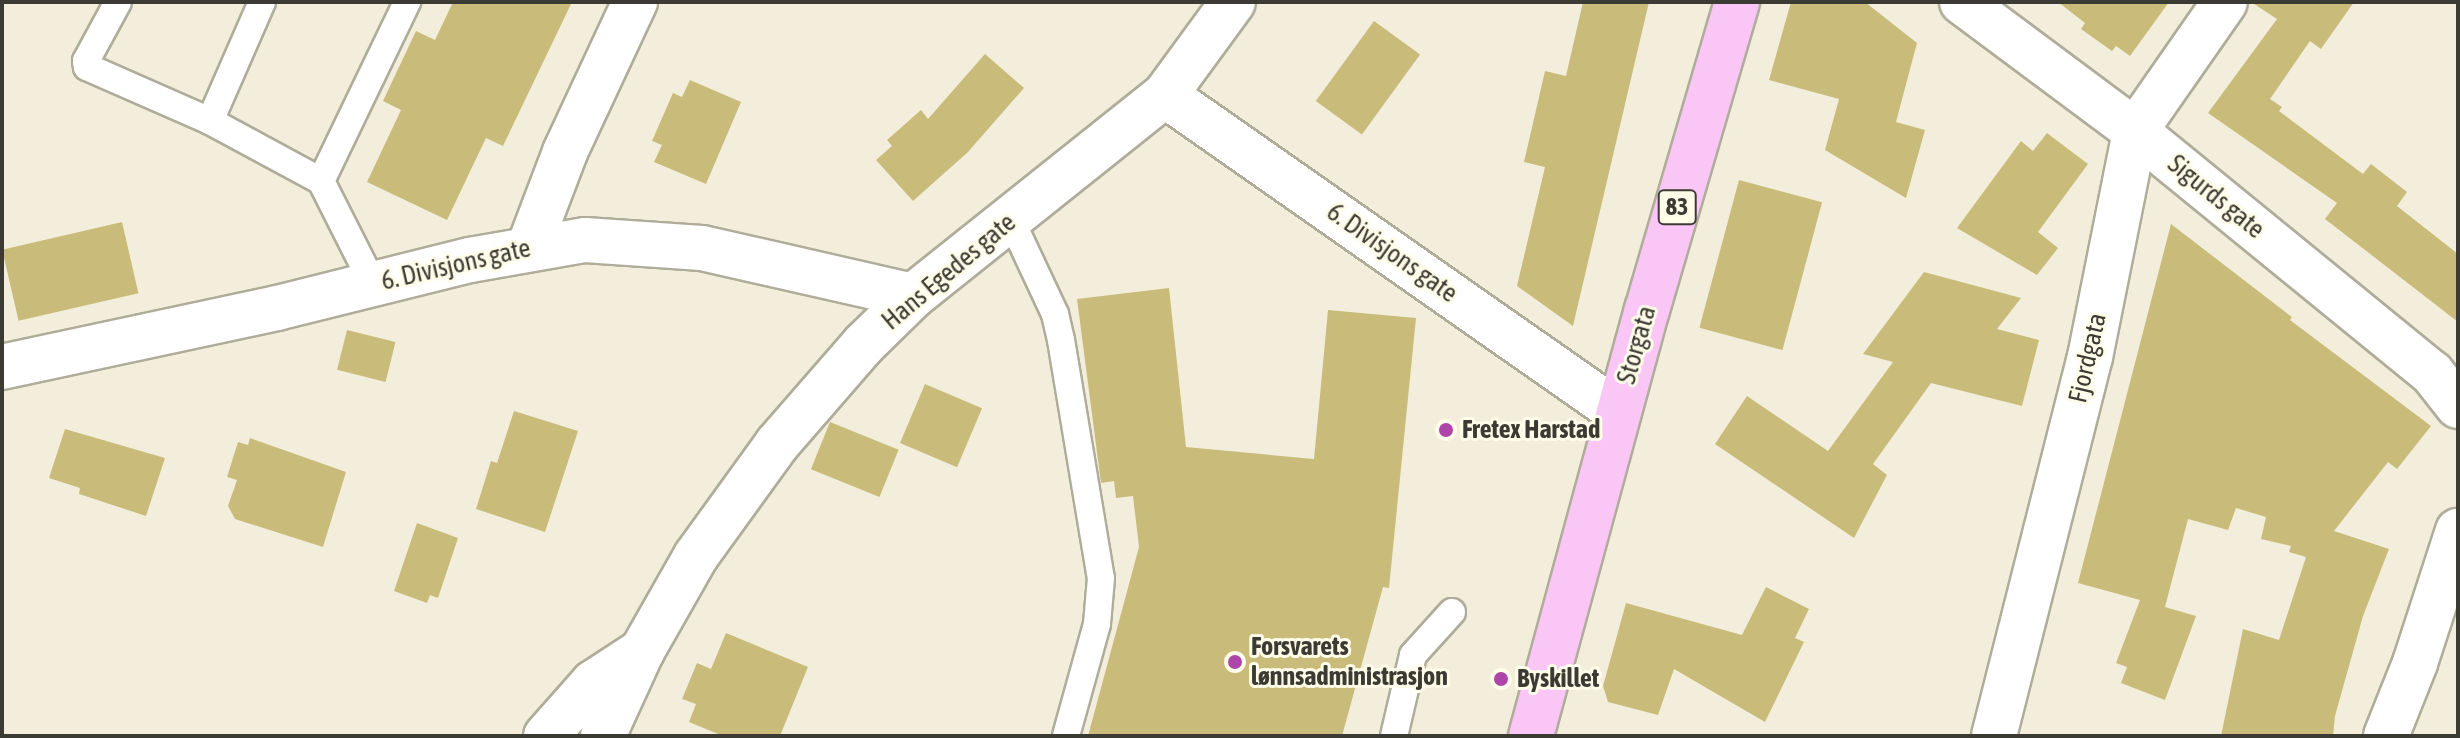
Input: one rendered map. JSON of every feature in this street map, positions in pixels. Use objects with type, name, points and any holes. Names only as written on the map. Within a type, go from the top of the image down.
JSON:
[{"type":"highway","name":"Storgata","points":[[1531,736],[1618,412],[1737,2]]},
{"type":"street","points":[[529,247],[565,152],[635,2]]},
{"type":"street","name":"Hans Egedes gate","points":[[603,736],[642,651],[696,556],[777,444],[864,344],[913,296],[1165,95],[1233,2]]},
{"type":"street","name":"Sigurds gate","points":[[1962,2],[2135,131],[2432,373],[2458,406]]},
{"type":"street","name":"Fjordgata","points":[[1994,736],[2090,357],[2135,131],[2225,2]]},
{"type":"street","name":"6. Divisjons gate","points":[[1165,95],[1618,412]]},
{"type":"street","name":"6. Divisjons gate","points":[[2,367],[277,308],[529,247],[585,240],[702,248],[913,296]]},
{"type":"street","points":[[2386,736],[2415,663],[2458,531]]},
{"type":"street","name":"Hans Egedes gate","points":[[546,736],[593,683],[642,651]]},
{"type":"lane","points":[[118,2],[86,61],[87,67],[210,121],[321,181],[373,284]]},
{"type":"lane","points":[[210,121],[262,2]]},
{"type":"lane","points":[[321,181],[407,2]]},
{"type":"lane","points":[[1011,220],[1055,314],[1101,578],[1097,624],[1066,736]]},
{"type":"lane","points":[[1394,736],[1413,655],[1452,612]]},
{"type":"building","points":[[453,2],[572,2],[503,146],[486,138],[447,220],[367,182],[401,110],[383,101],[416,31],[435,40]]},
{"type":"building","points":[[1583,2],[1649,2],[1573,326],[1517,286],[1545,167],[1524,162],[1545,71],[1566,76]]},
{"type":"building","points":[[1791,2],[1865,2],[1917,43],[1896,122],[1925,130],[1906,198],[1825,150],[1839,99],[1769,80]]},
{"type":"building","points":[[2058,2],[2169,2],[2130,56],[2116,46],[2112,51],[2081,29],[2085,23]]},
{"type":"building","points":[[2251,2],[2354,2],[2321,49],[2310,41],[2270,99],[2282,107],[2279,111],[2363,174],[2371,164],[2407,192],[2397,206],[2458,254],[2458,322],[2325,219],[2337,203],[2208,113],[2277,19]]},
{"type":"building","points":[[1374,21],[1420,55],[1362,135],[1316,101]]},
{"type":"building","points":[[985,54],[1024,88],[968,152],[913,201],[876,160],[892,146],[887,140],[921,110],[928,119]]},
{"type":"building","points":[[690,80],[741,102],[706,184],[654,162],[662,145],[652,141],[673,93],[682,97]]},
{"type":"building","points":[[2047,133],[2088,164],[2038,232],[2058,248],[2037,275],[1957,228],[2021,141],[2033,151]]},
{"type":"building","points":[[1739,180],[1822,202],[1782,350],[1699,328]]},
{"type":"building","points":[[122,222],[138,293],[19,321],[2,250]]},
{"type":"building","points":[[2171,224],[2292,317],[2290,320],[2431,426],[2397,469],[2388,462],[2334,531],[2389,549],[2363,616],[2335,716],[2333,736],[2221,736],[2243,629],[2279,640],[2306,557],[2289,552],[2291,546],[2261,539],[2266,517],[2236,508],[2228,530],[2188,519],[2165,607],[2196,616],[2165,700],[2121,683],[2127,667],[2116,663],[2140,600],[2078,583]]},
{"type":"building","points":[[1924,272],[2021,298],[1997,329],[2039,340],[2022,406],[1931,383],[1873,464],[1887,475],[1854,538],[1715,444],[1747,396],[1828,451],[1893,362],[1863,354]]},
{"type":"building","points":[[1169,288],[1186,447],[1314,459],[1328,310],[1416,318],[1389,588],[1383,587],[1342,736],[1088,736],[1139,547],[1133,496],[1116,498],[1114,481],[1101,483],[1077,299]]},
{"type":"building","points":[[347,330],[396,342],[386,382],[337,370]]},
{"type":"building","points":[[925,384],[982,408],[957,467],[900,443]]},
{"type":"building","points":[[514,411],[578,431],[545,532],[476,509],[491,461],[497,463]]},
{"type":"building","points":[[830,422],[899,450],[880,497],[811,469]]},
{"type":"building","points":[[65,429],[165,458],[146,516],[79,494],[80,488],[49,478]]},
{"type":"building","points":[[250,438],[346,472],[323,547],[235,519],[228,506],[237,480],[227,477],[238,442],[248,445]]},
{"type":"building","points":[[417,523],[458,538],[438,598],[430,595],[427,603],[394,591]]},
{"type":"building","points":[[1766,587],[1809,609],[1795,638],[1804,642],[1765,722],[1674,669],[1658,715],[1608,702],[1603,686],[1626,603],[1742,635]]},
{"type":"building","points":[[726,633],[808,667],[780,736],[723,736],[689,722],[696,704],[682,699],[697,663],[711,669]]},
{"type":"place","name":"Fretex Harstad","points":[[1446,430]]},
{"type":"place","name":"Forsvarets lønnsadministrasjon","points":[[1235,662]]},
{"type":"place","name":"Byskillet","points":[[1501,679]]}]
